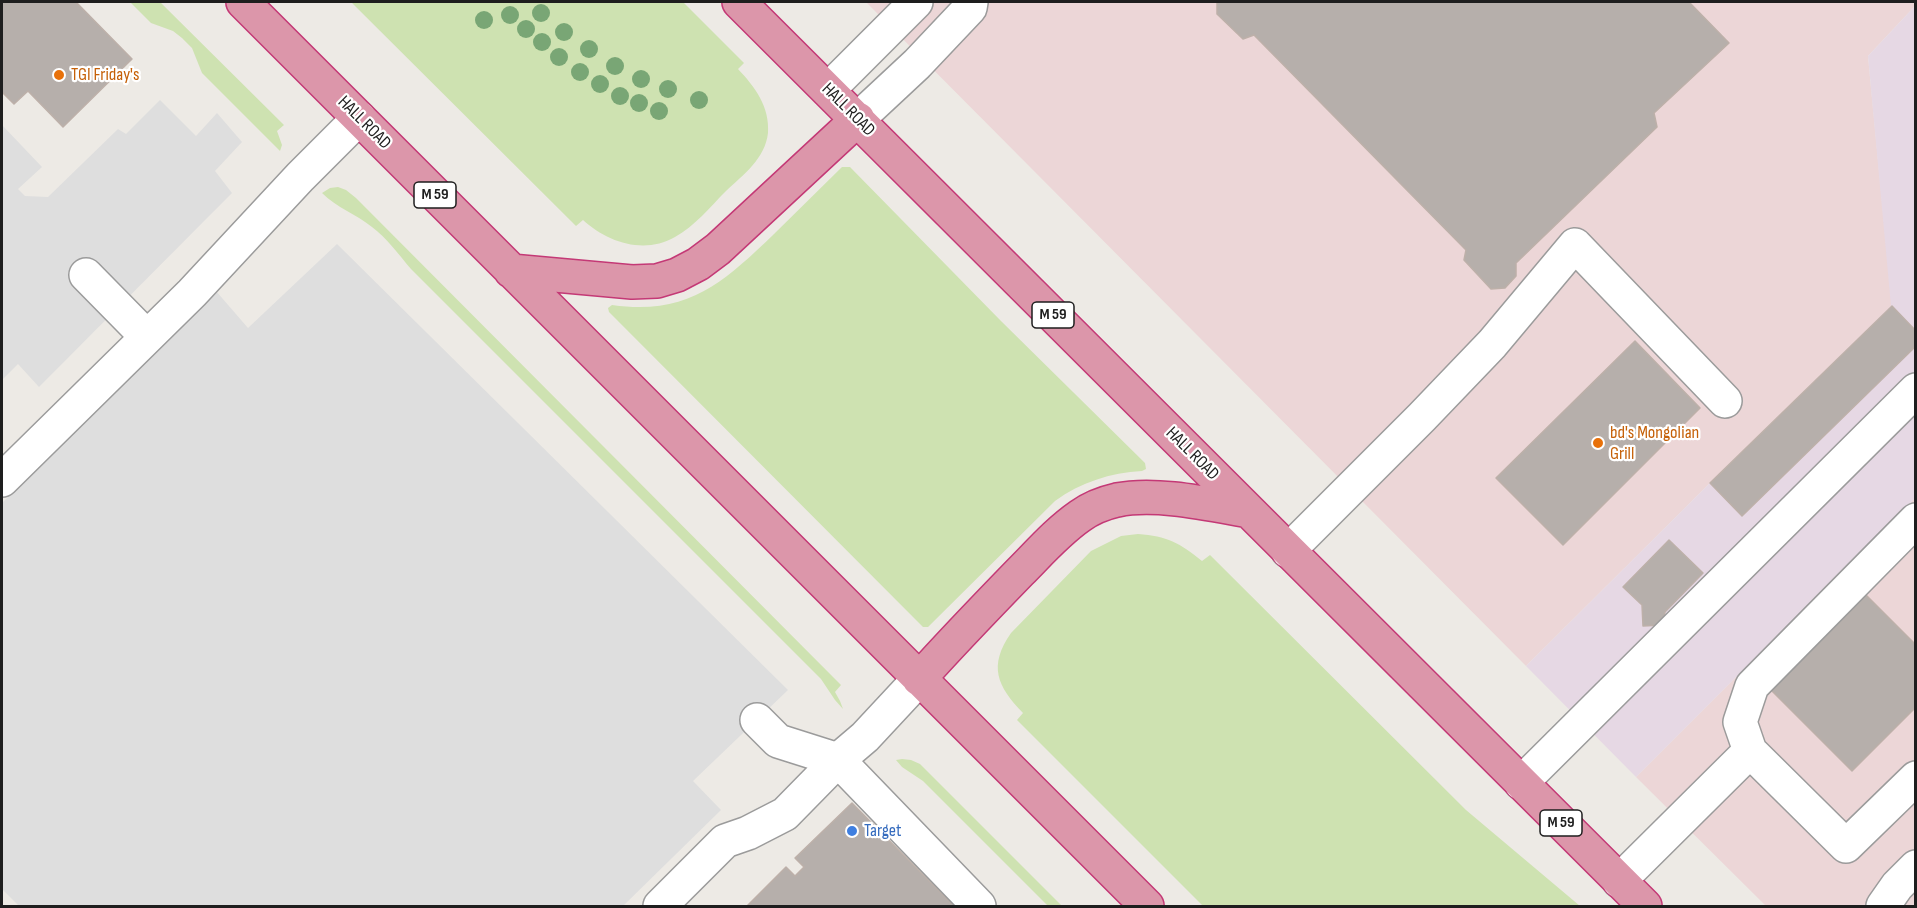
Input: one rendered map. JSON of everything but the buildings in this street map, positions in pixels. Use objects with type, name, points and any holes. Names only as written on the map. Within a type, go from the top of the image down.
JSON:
[{"type":"highway","name":"HALL ROAD","points":[[243,2],[1147,906]]},
{"type":"highway","name":"HALL ROAD","points":[[739,2],[1644,906]]},
{"type":"highway","points":[[511,271],[632,282],[657,280],[677,275],[698,264],[718,249],[858,119]]},
{"type":"highway","points":[[920,679],[959,634],[1061,531],[1081,515],[1099,505],[1144,497],[1196,502],[1249,511]]},
{"type":"lane","points":[[828,90],[916,2]]},
{"type":"lane","points":[[858,119],[917,64],[970,8],[971,2]]},
{"type":"lane","points":[[2,480],[192,293],[300,177],[359,118]]},
{"type":"lane","points":[[1288,551],[1492,344],[1575,245],[1725,401]]},
{"type":"lane","points":[[86,275],[147,338]]},
{"type":"lane","points":[[1521,783],[1916,390]]},
{"type":"lane","points":[[1916,520],[1752,686],[1740,722],[1750,751],[1846,846],[1916,778]]},
{"type":"lane","points":[[660,906],[725,841],[748,833],[785,814],[838,760],[865,737],[920,679]]},
{"type":"lane","points":[[757,720],[778,741],[838,760],[979,906]]},
{"type":"lane","points":[[1619,881],[1750,751]]},
{"type":"shaded area","points":[[866,2],[1915,2],[1915,6],[1868,56],[1892,306],[1526,666]]},
{"type":"shaded area","points":[[1915,6],[1915,498],[1636,777],[1526,666],[1891,306],[1868,56]]},
{"type":"shaded area","points":[[160,100],[196,136],[217,113],[242,142],[215,171],[232,193],[39,387],[18,364],[2,380],[2,125],[42,167],[18,189],[25,196],[48,197],[118,129],[126,134]]},
{"type":"shaded area","points":[[337,244],[788,690],[693,781],[721,810],[623,906],[19,906],[2,889],[2,503],[216,291],[248,328]]},
{"type":"shaded area","points":[[1915,498],[1915,906],[1766,906],[1636,777]]},
{"type":"green space","points":[[130,2],[160,2],[284,125],[277,131],[282,145],[280,151],[202,73],[192,48],[182,38],[173,31],[151,23]]},
{"type":"green space","points":[[351,2],[683,2],[744,63],[738,69],[755,90],[767,115],[768,133],[763,151],[752,166],[682,233],[651,245],[626,244],[614,240],[583,220],[576,226]]},
{"type":"green space","points":[[842,167],[850,167],[1145,463],[1146,469],[1142,471],[1096,480],[1055,501],[928,627],[923,627],[609,312],[608,308],[612,305],[638,307],[662,305],[702,292],[720,281],[755,252]]},
{"type":"green space","points":[[338,187],[356,198],[841,685],[835,692],[843,709],[821,679],[411,269],[383,236],[322,193],[330,188]]},
{"type":"green space","points":[[1138,534],[1173,542],[1187,549],[1202,561],[1210,555],[1466,810],[1580,906],[1203,906],[1017,720],[1023,713],[1007,694],[999,675],[1000,656],[1011,633],[1091,551],[1121,536]]},
{"type":"green space","points":[[902,759],[920,764],[1062,906],[1048,906],[923,781],[902,767],[896,760]]},
{"type":"place","name":"TGI Friday's","points":[[59,75]]},
{"type":"place","name":"bd's Mongolian Grill","points":[[1598,443]]},
{"type":"place","name":"Target","points":[[852,831]]}]
